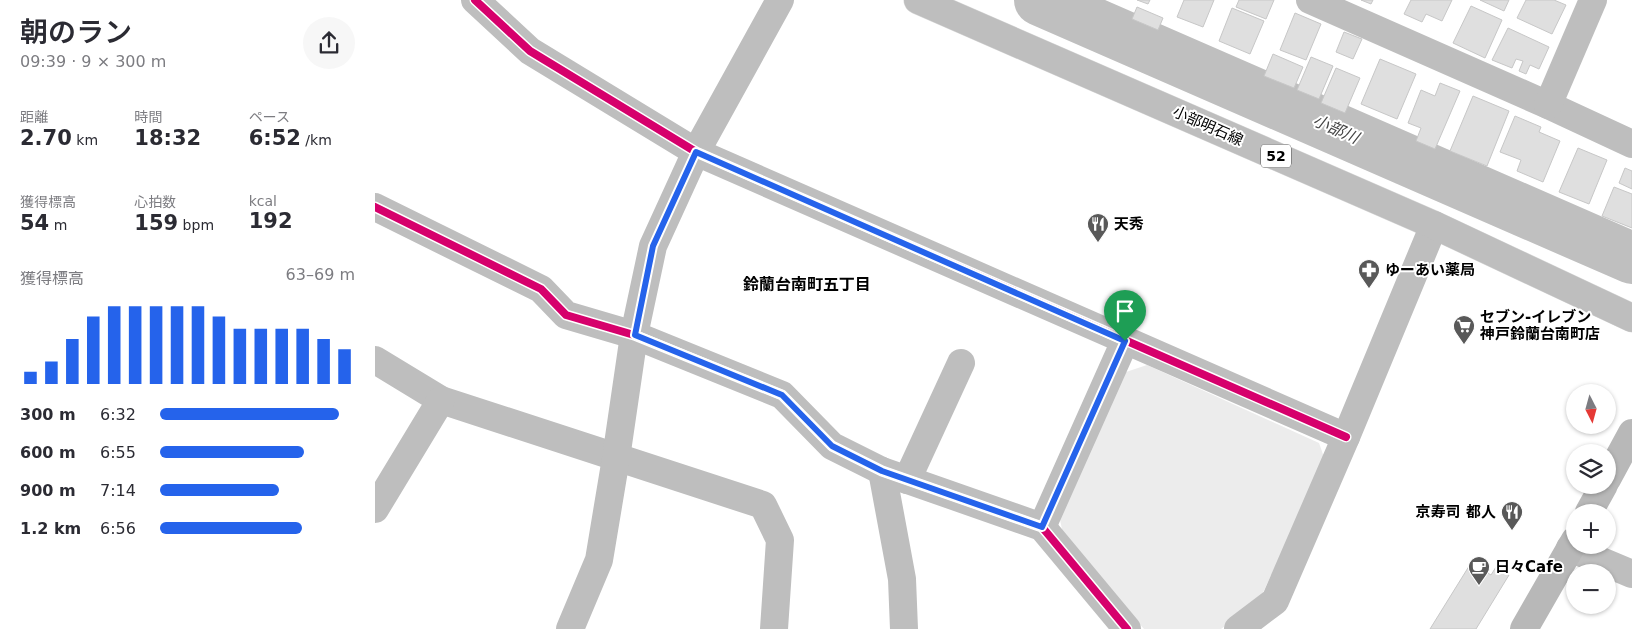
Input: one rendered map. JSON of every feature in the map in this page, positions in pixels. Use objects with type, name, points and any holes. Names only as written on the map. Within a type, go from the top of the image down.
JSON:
[{"type":"street","points":[[475,0],[530,51],[696,152],[1346,438]]},
{"type":"street","points":[[571,629],[599,560],[635,335],[653,246],[696,152],[780,0]]},
{"type":"street","name":"小部明石線","points":[[918,0],[1434,225],[1632,318]]},
{"type":"street","points":[[1310,0],[1632,144]]},
{"type":"street","points":[[1548,105],[1593,0]]},
{"type":"street","points":[[375,207],[541,289],[567,315],[635,335],[782,395],[832,446],[895,475],[1042,527],[1127,629]]},
{"type":"street","points":[[1238,629],[1275,601],[1346,438],[1434,225]]},
{"type":"street","points":[[1042,527],[1125,341]]},
{"type":"street","points":[[375,360],[441,400],[763,505],[780,540],[774,629]]},
{"type":"street","points":[[904,629],[895,475],[961,362]]},
{"type":"street","points":[[375,509],[441,400]]},
{"type":"street","points":[[1616,462],[1632,433]]},
{"type":"street","points":[[1524,629],[1567,554]]},
{"type":"street","points":[[1593,554],[1632,574]]},
{"type":"shaded area","points":[[1147,365],[1319,443],[1325,460],[1259,601],[1221,629],[1144,629],[1063,535],[1059,514],[1117,375]]},
{"type":"building","points":[[1137,0],[1150,0],[1148,4]]},
{"type":"building","points":[[1184,0],[1214,0],[1203,27],[1177,17]]},
{"type":"building","points":[[1239,0],[1274,0],[1266,19],[1236,7]]},
{"type":"building","points":[[1361,0],[1373,0],[1371,4]]},
{"type":"building","points":[[1411,0],[1452,0],[1442,21],[1426,14],[1422,22],[1404,14]]},
{"type":"building","points":[[1480,0],[1509,0],[1504,11]]},
{"type":"building","points":[[1526,0],[1554,0],[1566,5],[1552,34],[1517,18]]},
{"type":"building","points":[[1471,6],[1502,20],[1485,58],[1453,43]]},
{"type":"building","points":[[1137,7],[1163,18],[1158,30],[1132,19]]},
{"type":"building","points":[[1232,8],[1264,21],[1250,54],[1219,41]]},
{"type":"building","points":[[1295,13],[1321,24],[1306,60],[1280,50]]},
{"type":"building","points":[[1508,28],[1549,47],[1539,69],[1530,65],[1526,74],[1519,71],[1523,61],[1516,59],[1512,68],[1492,60]]},
{"type":"building","points":[[1344,32],[1362,39],[1353,59],[1336,52]]},
{"type":"building","points":[[1273,54],[1303,67],[1294,88],[1264,76]]},
{"type":"building","points":[[1311,57],[1333,66],[1319,99],[1297,90]]},
{"type":"building","points":[[1380,59],[1416,74],[1397,119],[1361,104]]},
{"type":"building","points":[[1336,68],[1360,78],[1345,113],[1321,103]]},
{"type":"building","points":[[1440,83],[1460,91],[1435,149],[1416,141],[1421,128],[1408,123],[1421,90],[1435,96]]},
{"type":"building","points":[[1473,96],[1509,111],[1487,166],[1450,151]]},
{"type":"building","points":[[1515,116],[1541,127],[1539,132],[1560,141],[1543,182],[1517,171],[1521,160],[1500,152]]},
{"type":"building","points":[[1578,148],[1607,160],[1589,204],[1559,192]]},
{"type":"building","points":[[1625,168],[1632,171],[1632,189],[1619,183]]},
{"type":"building","points":[[1614,187],[1632,194],[1632,228],[1602,216]]},
{"type":"building","points":[[1471,563],[1491,575],[1496,567],[1509,575],[1476,629],[1430,629]]},
{"type":"waterway","name":"小部川","points":[[1040,0],[1632,258]]},
{"type":"cycle path","points":[[475,0],[530,51],[696,152],[1346,437]]},
{"type":"cycle path","points":[[375,207],[541,289],[566,315],[634,335],[782,395],[832,446],[882,471],[1042,527],[1127,629]]},
{"type":"place","name":"天秀","points":[[1098,243]]},
{"type":"place","name":"ゆーあい薬局","points":[[1369,289]]},
{"type":"place","name":"セブン-イレブン 神戸鈴蘭台南町店","points":[[1464,345]]},
{"type":"place","name":"京寿司 都人","points":[[1512,531]]},
{"type":"place","name":"日々Cafe","points":[[1479,586]]},
{"type":"district","name":"鈴蘭台南町五丁目","points":[[807,284]]},
{"type":"route","points":[[696,152],[1125,341],[1042,527],[882,471],[832,446],[782,395],[635,335],[653,246],[696,152]]}]
